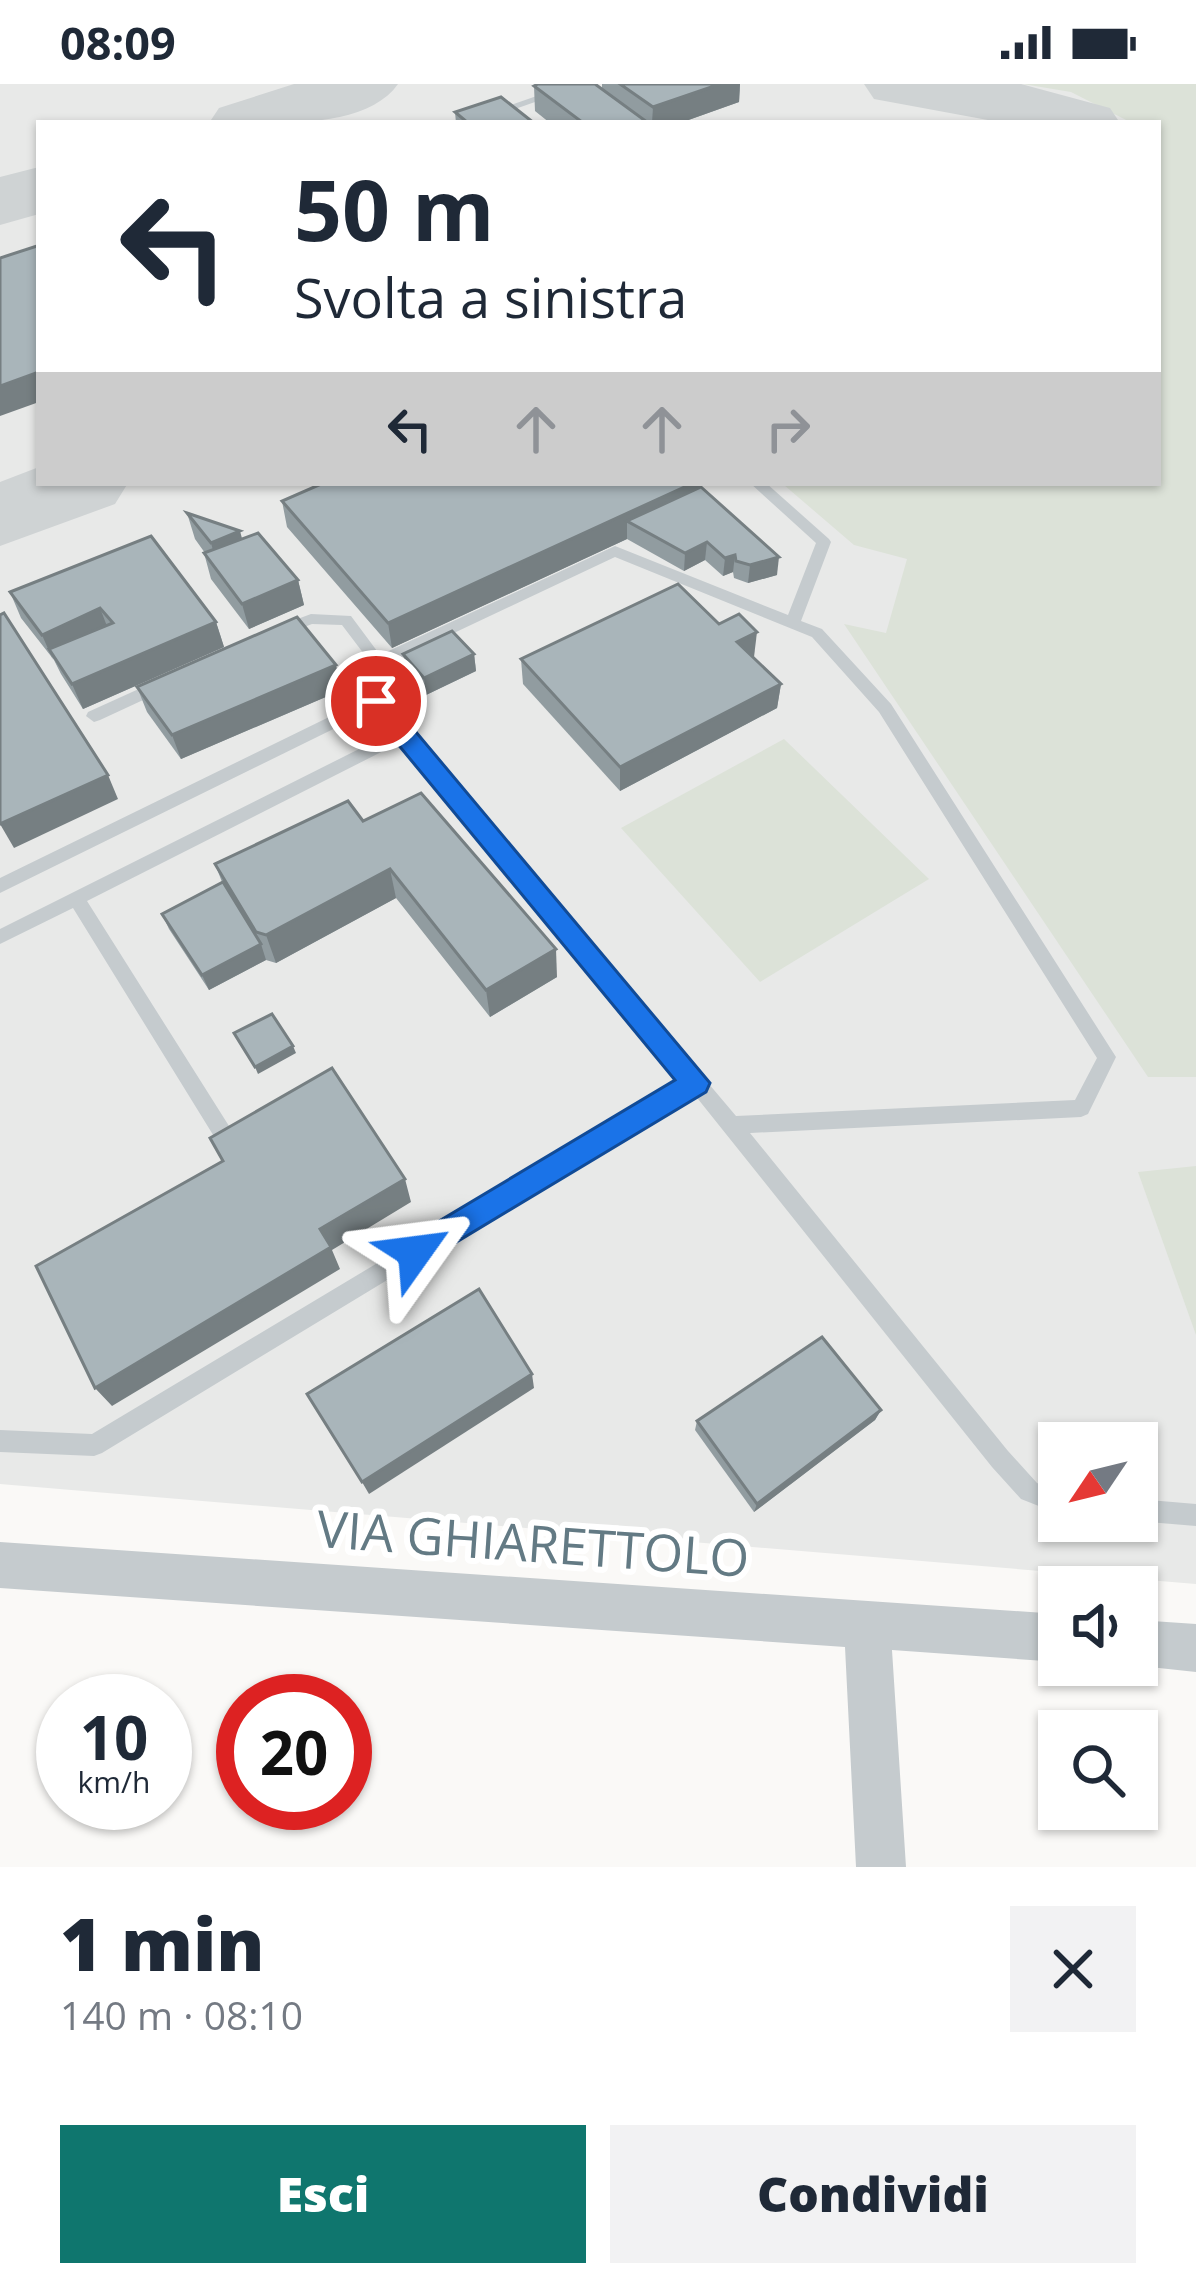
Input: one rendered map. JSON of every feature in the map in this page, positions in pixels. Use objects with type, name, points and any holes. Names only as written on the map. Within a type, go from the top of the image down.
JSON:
[{"type":"street","name":"VIA GHIARETTOLO","points":[[0,1565],[1038,1636]]},
{"type":"street","points":[[867,1624],[881,1867]]},
{"type":"street","points":[[1158,1645],[1196,1648]]},
{"type":"lane","points":[[473,120],[581,84]]},
{"type":"lane","points":[[761,486],[824,542],[792,624]]},
{"type":"lane","points":[[376,663],[615,551],[817,634],[885,708],[1107,1057],[1081,1108],[732,1125]]},
{"type":"lane","points":[[0,886],[376,701],[386,690],[376,663],[346,620],[311,619],[263,638]]},
{"type":"lane","points":[[94,716],[178,677]]},
{"type":"lane","points":[[376,701],[732,1125],[1000,1459],[1029,1491],[1038,1494]]},
{"type":"lane","points":[[0,938],[405,733]]},
{"type":"lane","points":[[76,899],[222,1132]]},
{"type":"lane","points":[[0,1442],[94,1445],[695,1083]]},
{"type":"lane","points":[[1158,1512],[1196,1515]]},
{"type":"shaded area","points":[[0,84],[1196,84],[1196,1584],[1158,1581],[1158,1566],[1038,1566],[1038,1571],[0,1484]]},
{"type":"shaded area","points":[[1023,84],[1196,84],[1196,1077],[1148,1077],[844,624],[886,633],[907,559],[854,545],[785,486],[1161,486],[1161,120],[1126,120],[1071,92]]},
{"type":"shaded area","points":[[784,739],[929,879],[760,982],[621,828]]},
{"type":"shaded area","points":[[1196,1166],[1196,1335],[1138,1172]]},
{"type":"building","points":[[595,84],[644,120],[579,120],[534,86]]},
{"type":"building","points":[[620,84],[720,84],[653,107]]},
{"type":"building","points":[[501,97],[530,120],[464,120],[455,112]]},
{"type":"building","points":[[36,246],[36,373],[0,386],[0,258]]},
{"type":"building","points":[[317,486],[686,486],[388,623],[282,501]]},
{"type":"building","points":[[701,487],[779,557],[750,565],[736,561],[735,555],[725,558],[707,542],[685,553],[627,521]]},
{"type":"building","points":[[187,513],[240,531],[211,543]]},
{"type":"building","points":[[258,533],[298,580],[242,604],[204,553]]},
{"type":"building","points":[[151,536],[216,622],[72,684],[49,649],[113,623],[100,608],[42,635],[10,592]]},
{"type":"building","points":[[678,584],[719,624],[739,614],[757,632],[737,642],[781,684],[620,767],[521,659]]},
{"type":"building","points":[[4,613],[108,775],[0,824],[0,615]]},
{"type":"building","points":[[297,617],[336,665],[172,735],[137,687]]},
{"type":"building","points":[[452,631],[474,654],[424,678],[403,654]]},
{"type":"building","points":[[421,793],[556,949],[486,990],[390,869],[266,935],[256,932],[215,864],[348,801],[363,821]]},
{"type":"building","points":[[223,882],[261,944],[202,975],[162,914]]},
{"type":"building","points":[[272,1014],[293,1046],[255,1067],[234,1033]]},
{"type":"building","points":[[332,1068],[405,1179],[320,1229],[331,1247],[95,1388],[36,1266],[223,1161],[210,1138]]},
{"type":"building","points":[[479,1289],[532,1374],[362,1482],[307,1394]]},
{"type":"building","points":[[822,1337],[881,1410],[757,1504],[697,1421]]},
{"type":"taxiway","points":[[253,120],[364,84]]},
{"type":"taxiway","points":[[898,84],[1050,110],[1077,120]]},
{"type":"taxiway","points":[[0,202],[36,190]]},
{"type":"taxiway","points":[[0,516],[75,486]]},
{"type":"route","points":[[376,701],[695,1083],[415,1252]]}]
